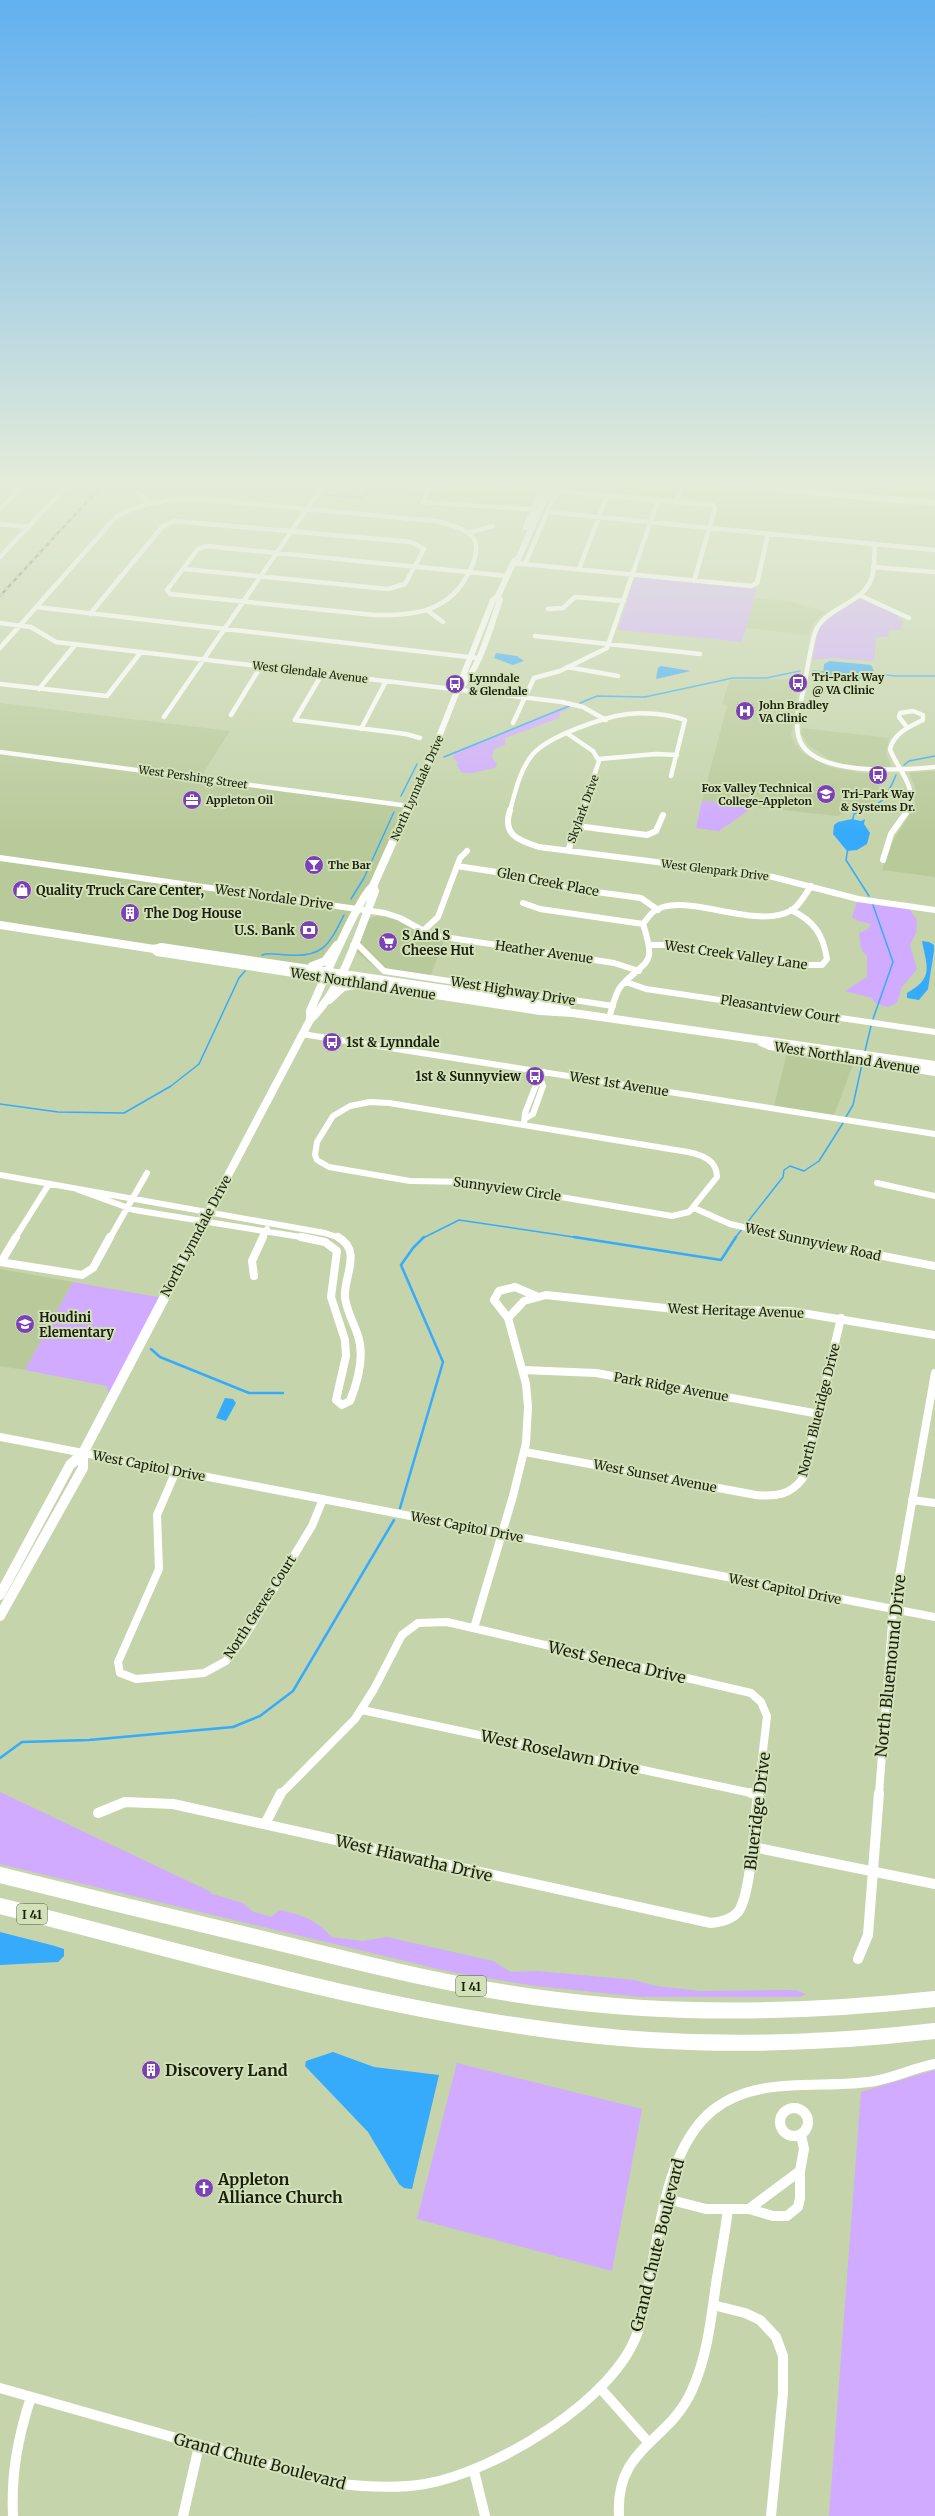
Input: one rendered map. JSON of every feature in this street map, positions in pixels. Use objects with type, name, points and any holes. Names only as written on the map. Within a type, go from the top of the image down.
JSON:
[{"type":"highway","name":"I 41","points":[[0,1874],[405,1974],[498,1992],[602,2004],[727,2010],[844,2008],[935,1999]]},
{"type":"highway","name":"I 41","points":[[0,1906],[395,2004],[550,2031],[664,2041],[737,2043],[855,2039],[935,2031]]},
{"type":"main road","name":"North Lynndale Drive","points":[[310,1020],[310,1011],[347,936],[358,909],[368,890],[373,886],[459,690],[466,685],[474,657],[500,600],[499,598]]},
{"type":"main road","name":"North Lynndale Drive","points":[[0,1595],[70,1465],[83,1453],[302,1034],[310,1020],[319,1013],[326,1001],[341,972],[368,910],[375,891],[373,886]]},
{"type":"main road","name":"West Northland Avenue","points":[[0,925],[154,949],[157,952],[540,1011],[573,1013],[760,1041],[771,1040],[935,1065]]},
{"type":"main road","points":[[308,967],[325,961],[340,939],[347,936]]},
{"type":"main road","name":"West Northland Avenue","points":[[154,949],[161,946],[369,976],[388,976],[563,1008],[573,1013]]},
{"type":"main road","points":[[347,958],[351,967],[369,976]]},
{"type":"main road","points":[[265,968],[270,972],[310,979],[317,984],[319,994]]},
{"type":"main road","points":[[326,1001],[345,986],[370,985]]},
{"type":"main road","name":"West Northland Avenue","points":[[760,1041],[770,1046],[935,1072]]},
{"type":"main road","name":"North Lynndale Drive","points":[[0,1616],[83,1468],[83,1453]]},
{"type":"street","points":[[0,648],[44,598]]},
{"type":"street","points":[[90,614],[103,598]]},
{"type":"street","points":[[218,598],[380,615],[427,610],[451,598]]},
{"type":"street","points":[[164,717],[244,598]]},
{"type":"street","points":[[548,609],[563,608],[573,598]]},
{"type":"street","points":[[513,723],[523,697],[534,678],[567,668],[603,652],[609,644],[624,601],[592,598]]},
{"type":"street","points":[[856,598],[827,615],[816,629],[797,735],[807,749],[832,763],[866,770],[935,768]]},
{"type":"street","points":[[865,598],[909,618]]},
{"type":"street","points":[[36,608],[474,657]]},
{"type":"street","points":[[427,610],[443,622]]},
{"type":"street","name":"West Glendale Avenue","points":[[0,623],[36,629],[49,640],[75,644],[523,697],[577,706],[606,720]]},
{"type":"street","points":[[535,636],[700,654]]},
{"type":"street","points":[[39,689],[75,644]]},
{"type":"street","points":[[0,684],[107,696],[141,652]]},
{"type":"street","points":[[231,715],[261,666]]},
{"type":"street","points":[[567,668],[580,672],[618,676]]},
{"type":"street","points":[[322,674],[295,720],[420,738]]},
{"type":"street","points":[[361,729],[386,682]]},
{"type":"street","points":[[883,860],[889,840],[908,811],[912,799],[910,783],[892,760],[890,748],[897,734],[906,726],[923,720],[923,715],[913,710],[900,713],[899,717],[906,726]]},
{"type":"street","points":[[568,734],[606,720],[638,714],[685,720],[671,776]]},
{"type":"street","name":"Skylark Drive","points":[[568,734],[593,751],[599,758],[598,769],[568,851]]},
{"type":"street","name":"West Glenpark Drive","points":[[568,734],[545,744],[532,755],[507,819],[508,830],[521,841],[539,847],[762,876],[811,886],[858,899],[935,910]]},
{"type":"street","name":"West Pershing Street","points":[[1,754],[409,806]]},
{"type":"street","points":[[599,758],[677,755]]},
{"type":"street","points":[[577,826],[647,835],[656,831],[663,815]]},
{"type":"street","points":[[422,932],[436,921],[460,858],[467,851]]},
{"type":"street","name":"West Nordale Drive","points":[[0,858],[358,909]]},
{"type":"street","name":"Glen Creek Place","points":[[457,866],[535,878],[559,887],[641,898],[658,910]]},
{"type":"street","points":[[609,1018],[618,990],[639,971],[650,957],[650,945],[643,924],[647,917],[658,910],[682,906],[769,917],[791,910],[811,886]]},
{"type":"street","points":[[522,903],[540,909],[643,924]]},
{"type":"street","name":"Heather Avenue","points":[[358,909],[394,915],[422,932],[444,938],[614,963],[639,971]]},
{"type":"street","name":"West Creek Valley Lane","points":[[650,945],[666,945],[807,966],[822,965],[827,959],[821,931],[811,921],[791,910]]},
{"type":"street","name":"West Highway Drive","points":[[353,945],[359,946],[388,976],[612,1006]]},
{"type":"street","name":"Pleasantview Court","points":[[626,982],[646,989],[935,1032]]},
{"type":"street","name":"West 1st Avenue","points":[[302,1034],[935,1134]]},
{"type":"street","points":[[524,1125],[526,1118],[533,1114],[543,1086],[541,1080],[544,1072]]},
{"type":"street","name":"Sunnyview Circle","points":[[365,1103],[389,1103],[524,1125],[688,1152],[706,1157],[716,1166],[717,1177],[694,1208],[685,1214],[668,1215],[473,1182],[410,1181],[329,1167],[322,1164],[314,1155],[317,1142],[333,1116],[341,1110],[365,1103]]},
{"type":"street","points":[[50,1184],[0,1262],[82,1275],[93,1268],[148,1173]]},
{"type":"street","points":[[0,1175],[50,1184],[76,1189],[133,1200],[206,1217],[266,1232],[328,1243],[334,1247],[338,1256],[330,1289],[332,1304],[346,1352],[344,1374],[336,1400],[342,1404],[350,1401],[356,1386],[360,1368],[360,1351],[358,1337],[346,1302],[345,1281],[351,1252],[343,1240],[334,1235],[270,1224],[206,1217],[128,1208],[76,1189]]},
{"type":"street","points":[[877,1183],[935,1196]]},
{"type":"street","name":"West Sunnyview Road","points":[[694,1208],[730,1224],[752,1231],[935,1266]]},
{"type":"street","points":[[254,1276],[252,1261],[270,1224]]},
{"type":"street","points":[[328,1243],[334,1235]]},
{"type":"street","points":[[474,1628],[525,1452],[528,1407],[523,1370],[508,1318],[496,1305],[494,1300],[499,1291],[515,1287],[536,1296]]},
{"type":"street","points":[[508,1318],[514,1308],[536,1296]]},
{"type":"street","name":"West Heritage Avenue","points":[[536,1296],[582,1298],[674,1310],[766,1310],[841,1318],[935,1335]]},
{"type":"street","points":[[332,1304],[346,1302]]},
{"type":"street","name":"North Blueridge Drive","points":[[785,1493],[796,1487],[803,1478],[841,1318]]},
{"type":"street","points":[[346,1352],[360,1351]]},
{"type":"street","name":"Park Ridge Avenue","points":[[523,1370],[596,1374],[818,1414]]},
{"type":"street","name":"North Bluemound Drive","points":[[858,1959],[868,1935],[893,1610],[912,1500],[932,1410],[935,1373]]},
{"type":"street","name":"West Capitol Drive","points":[[0,1437],[935,1617]]},
{"type":"street","name":"West Sunset Avenue","points":[[525,1452],[756,1495],[771,1497],[785,1493]]},
{"type":"street","name":"North Greves Court","points":[[176,1471],[157,1513],[156,1530],[161,1553],[159,1569],[118,1662],[118,1669],[121,1674],[128,1678],[136,1679],[204,1673],[226,1661],[242,1640],[312,1526],[323,1499]]},
{"type":"street","points":[[912,1500],[935,1504]]},
{"type":"street","name":"West Seneca Drive","points":[[265,1824],[274,1802],[286,1786],[345,1730],[362,1710],[402,1635],[408,1629],[427,1621],[474,1628],[582,1655],[741,1689],[759,1699]]},
{"type":"street","name":"Blueridge Drive","points":[[731,1920],[741,1909],[745,1898],[759,1795],[767,1716],[765,1707],[759,1699]]},
{"type":"street","name":"West Roselawn Drive","points":[[362,1710],[759,1795]]},
{"type":"street","name":"West Hiawatha Drive","points":[[98,1813],[107,1806],[120,1802],[156,1802],[265,1824],[704,1923],[722,1923],[731,1920]]},
{"type":"street","points":[[752,1847],[935,1884]]},
{"type":"street","name":"Grand Chute Boulevard","points":[[0,2388],[199,2446],[349,2486],[379,2488],[418,2486],[474,2471],[522,2446],[601,2389],[622,2364],[635,2337],[667,2199],[683,2146],[702,2120],[720,2105],[755,2089],[869,2082],[905,2070],[935,2064]]},
{"type":"street","points":[[667,2199],[706,2209],[749,2208],[773,2216],[787,2216],[794,2212],[800,2198],[800,2171],[804,2149],[801,2135]]},
{"type":"street","points":[[749,2208],[800,2171]]},
{"type":"street","points":[[620,2516],[618,2495],[622,2476],[629,2465],[671,2422],[685,2403],[696,2378],[708,2336],[728,2209]]},
{"type":"street","points":[[713,2305],[745,2313],[760,2320],[776,2337],[783,2356],[783,2394],[771,2516]]},
{"type":"street","points":[[601,2389],[649,2444]]},
{"type":"street","points":[[13,2516],[11,2485],[13,2454],[31,2397]]},
{"type":"street","points":[[182,2516],[199,2446]]},
{"type":"street","points":[[474,2471],[485,2516]]},
{"type":"shaded area","points":[[628,598],[754,598],[742,642],[618,630]]},
{"type":"shaded area","points":[[754,598],[788,601],[826,612],[814,622],[809,635],[746,628]]},
{"type":"shaded area","points":[[861,599],[898,615],[898,618],[903,622],[901,630],[889,630],[888,637],[876,637],[874,661],[831,658],[813,660],[817,635],[822,624],[833,614]]},
{"type":"shaded area","points":[[800,679],[791,736],[795,744],[803,753],[830,767],[862,773],[882,773],[876,801],[837,816],[702,801],[727,706],[722,703],[730,680]]},
{"type":"shaded area","points":[[0,703],[230,731],[200,778],[409,806],[388,852],[333,953],[308,967],[0,925]]},
{"type":"shaded area","points":[[568,706],[571,708],[560,712],[559,718],[505,738],[505,745],[494,749],[492,758],[497,764],[495,768],[472,773],[462,773],[457,766],[458,762],[453,758],[454,754],[465,749]]},
{"type":"shaded area","name":"Fox Valley Technical College-Appleton","points":[[802,728],[889,738],[886,753],[891,767],[873,769],[845,765],[829,759],[808,745],[802,735]]},
{"type":"shaded area","points":[[935,771],[935,877],[882,870],[893,841],[915,806],[915,786],[909,773]]},
{"type":"shaded area","points":[[702,801],[755,806],[719,831],[696,828]]},
{"type":"shaded area","points":[[857,902],[909,909],[917,920],[916,933],[910,945],[917,969],[902,987],[897,1003],[887,1007],[875,1003],[872,998],[845,991],[867,977],[867,956],[861,949],[859,933],[868,929],[871,924],[858,921],[852,917]]},
{"type":"shaded area","points":[[376,916],[395,919],[426,937],[444,940],[429,980],[382,973],[353,949],[367,920]]},
{"type":"shaded area","points":[[787,1053],[854,1062],[834,1115],[774,1106]]},
{"type":"shaded area","name":"Houdini Elementary","points":[[0,1269],[73,1282],[25,1370],[0,1366]]},
{"type":"shaded area","points":[[73,1282],[163,1298],[109,1400],[107,1386],[25,1370]]},
{"type":"shaded area","points":[[0,1792],[209,1891],[212,1894],[243,1903],[252,1911],[271,1917],[280,1910],[302,1916],[320,1926],[332,1937],[363,1941],[387,1937],[493,1961],[511,1972],[537,1971],[635,1980],[656,1986],[700,1991],[795,1990],[806,1994],[799,1997],[642,1997],[536,1986],[451,1972],[0,1864]]},
{"type":"shaded area","points":[[457,2063],[642,2109],[612,2271],[417,2219]]},
{"type":"shaded area","points":[[935,2070],[935,2516],[829,2516],[861,2092]]},
{"type":"water","points":[[496,653],[517,656],[524,661],[513,665],[494,658]]},
{"type":"water","points":[[830,661],[871,665],[874,671],[857,680],[843,680],[823,676],[824,664]]},
{"type":"water","points":[[661,666],[691,671],[656,679],[658,668]]},
{"type":"water","points":[[852,819],[861,821],[865,819],[864,824],[870,833],[867,844],[857,850],[847,851],[833,834],[834,825],[838,822]]},
{"type":"water","points":[[922,941],[929,942],[934,945],[934,951],[928,989],[919,1000],[907,998],[907,993],[916,988],[925,977],[927,965]]},
{"type":"water","points":[[225,1398],[233,1399],[236,1403],[226,1421],[216,1418]]},
{"type":"water","points":[[0,1932],[64,1949],[64,1956],[58,1962],[0,1965]]},
{"type":"water","points":[[333,2052],[374,2067],[439,2075],[412,2189],[404,2188],[399,2184],[368,2132],[305,2066],[306,2061]]},
{"type":"waterway","points":[[580,703],[597,696],[645,697],[733,678],[766,678],[800,671]]},
{"type":"waterway","points":[[813,671],[824,672]]},
{"type":"waterway","points":[[870,673],[895,676],[935,676]]},
{"type":"waterway","points":[[444,757],[569,706]]},
{"type":"waterway","points":[[904,765],[909,761],[935,756]]},
{"type":"waterway","points":[[401,796],[417,764]]},
{"type":"waterway","points":[[852,822],[854,814],[877,804],[885,797],[896,775]]},
{"type":"waterway","points":[[351,899],[364,878],[394,812]]},
{"type":"waterway","points":[[848,848],[846,860],[869,896]]},
{"type":"waterway","points":[[873,905],[893,962],[873,1019]]},
{"type":"waterway","points":[[262,955],[299,955],[317,952],[329,942],[344,915]]},
{"type":"waterway","points":[[0,1104],[58,1112],[124,1113],[171,1086],[199,1064],[239,978],[245,971]]},
{"type":"waterway","points":[[865,1051],[871,1026]]},
{"type":"waterway","points":[[846,1117],[853,1105],[862,1064]]},
{"type":"waterway","points":[[735,1238],[783,1177],[784,1170],[790,1166],[804,1171],[819,1161],[843,1123]]},
{"type":"waterway","points":[[423,1238],[459,1220],[580,1238]]},
{"type":"waterway","points":[[574,1237],[721,1260],[736,1237]]},
{"type":"waterway","points":[[400,1508],[443,1362],[401,1265],[413,1248],[423,1238]]},
{"type":"waterway","points":[[151,1349],[160,1357],[249,1393],[283,1393]]},
{"type":"waterway","points":[[0,1758],[22,1742],[89,1740],[233,1727],[260,1716],[293,1691],[394,1520]]},
{"type":"place","name":"Tri-Park Way @ VA Clinic","points":[[798,683]]},
{"type":"place","name":"Lynndale & Glendale","points":[[455,684]]},
{"type":"place","name":"John Bradley VA Clinic","points":[[745,711]]},
{"type":"place","name":"Tri-Park Way & Systems Dr.","points":[[878,775]]},
{"type":"place","name":"Fox Valley Technical College-Appleton","points":[[826,794]]},
{"type":"place","name":"Appleton Oil","points":[[192,800]]},
{"type":"place","name":"The Bar","points":[[314,865]]},
{"type":"place","name":"Quality Truck Care Center,","points":[[22,890]]},
{"type":"place","name":"The Dog House","points":[[130,913]]},
{"type":"place","name":"U.S. Bank","points":[[309,930]]},
{"type":"place","name":"S And S Cheese Hut","points":[[388,942]]},
{"type":"place","name":"1st & Lynndale","points":[[332,1042]]},
{"type":"place","name":"1st & Sunnyview","points":[[535,1076]]},
{"type":"place","name":"Houdini Elementary","points":[[25,1324]]},
{"type":"place","name":"Discovery Land","points":[[151,2070]]},
{"type":"place","name":"Appleton Alliance Church","points":[[204,2188]]}]
